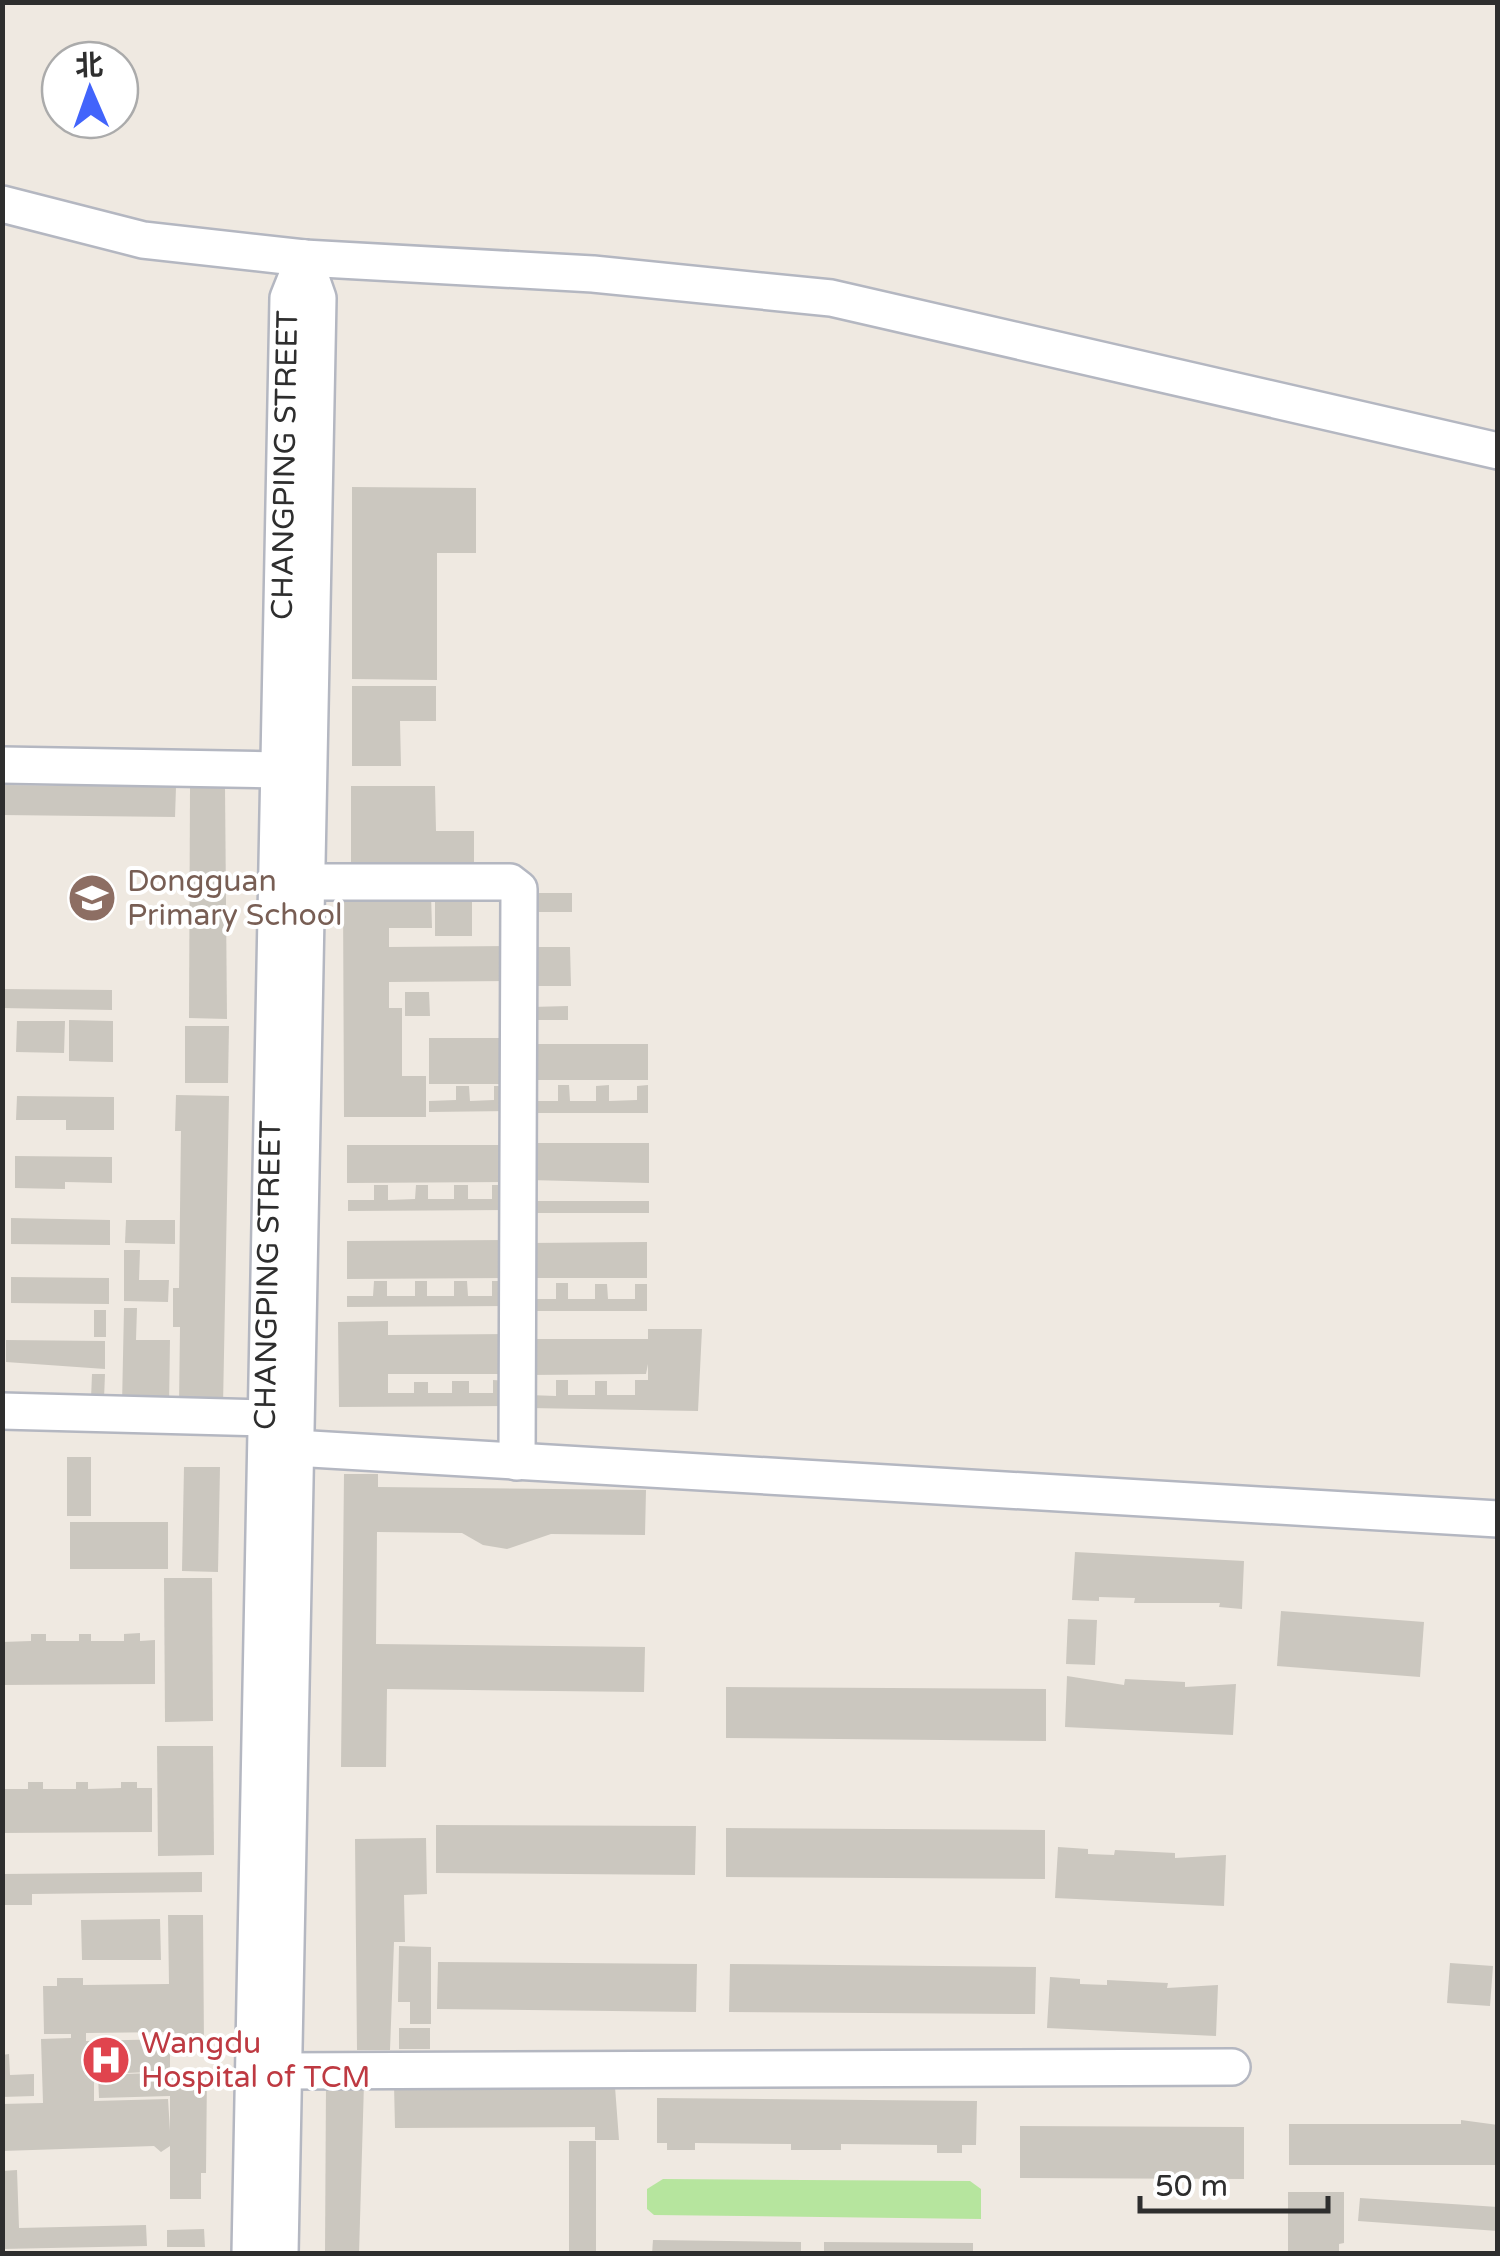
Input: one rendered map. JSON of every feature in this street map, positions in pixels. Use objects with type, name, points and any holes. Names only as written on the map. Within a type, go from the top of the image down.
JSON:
[{"type":"street","points":[[2,204],[143,240],[304,258],[593,274],[831,298],[1498,451]]},
{"type":"street","name":"CHANGPING STREET","points":[[250,2254],[288,298],[304,258]]},
{"type":"street","name":"CHANGPING STREET","points":[[280,2254],[318,298],[304,258]]},
{"type":"street","points":[[2,765],[278,770]]},
{"type":"street","points":[[306,882],[510,882],[519,889],[517,1462]]},
{"type":"street","points":[[2,1411],[265,1418]]},
{"type":"street","points":[[294,1448],[1498,1520]]},
{"type":"street","points":[[282,2071],[1232,2067]]},
{"type":"green space","points":[[663,2179],[970,2181],[981,2189],[981,2219],[654,2215],[647,2209],[647,2189]]},
{"type":"building","points":[[352,487],[476,488],[476,553],[437,553],[437,680],[352,679]]},
{"type":"building","points":[[352,686],[436,686],[436,721],[400,721],[401,766],[352,766]]},
{"type":"building","points":[[2,785],[176,787],[175,817],[2,815]]},
{"type":"building","points":[[351,786],[435,786],[436,831],[474,831],[474,871],[351,872]]},
{"type":"building","points":[[190,787],[225,787],[227,1019],[189,1018]]},
{"type":"building","points":[[530,893],[572,893],[572,912],[530,912]]},
{"type":"building","points":[[343,894],[431,894],[432,928],[389,928],[389,947],[509,946],[509,981],[389,982],[389,1008],[402,1008],[402,1076],[426,1076],[426,1117],[344,1117]]},
{"type":"building","points":[[435,894],[472,894],[472,936],[435,936]]},
{"type":"building","points":[[530,947],[570,947],[571,986],[530,986]]},
{"type":"building","points":[[2,989],[112,990],[112,1010],[2,1008]]},
{"type":"building","points":[[405,992],[429,992],[430,1016],[405,1016]]},
{"type":"building","points":[[568,1006],[568,1020],[531,1020],[531,1007]]},
{"type":"building","points":[[69,1020],[113,1021],[113,1062],[69,1061]]},
{"type":"building","points":[[17,1021],[65,1021],[64,1053],[16,1052]]},
{"type":"building","points":[[185,1026],[229,1026],[228,1083],[185,1083]]},
{"type":"building","points":[[429,1038],[510,1038],[510,1084],[429,1084]]},
{"type":"building","points":[[530,1044],[648,1044],[648,1080],[530,1080]]},
{"type":"building","points":[[558,1085],[569,1085],[570,1101],[596,1101],[596,1086],[609,1085],[609,1101],[637,1100],[637,1086],[648,1085],[648,1113],[530,1113],[530,1101],[558,1101]]},
{"type":"building","points":[[456,1086],[469,1086],[470,1101],[494,1100],[494,1086],[510,1086],[510,1111],[429,1112],[429,1101],[456,1100]]},
{"type":"building","points":[[176,1095],[229,1096],[223,1406],[179,1405],[180,1327],[173,1327],[173,1288],[179,1288],[181,1131],[175,1131]]},
{"type":"building","points":[[17,1096],[114,1097],[114,1130],[66,1130],[66,1120],[16,1120]]},
{"type":"building","points":[[529,1143],[649,1143],[649,1183],[529,1180]]},
{"type":"building","points":[[347,1145],[508,1145],[508,1182],[347,1183]]},
{"type":"building","points":[[15,1156],[112,1157],[112,1183],[65,1182],[65,1189],[15,1188]]},
{"type":"building","points":[[374,1185],[388,1185],[388,1200],[415,1199],[416,1185],[428,1185],[428,1199],[454,1199],[454,1185],[468,1185],[468,1199],[492,1199],[492,1185],[508,1185],[508,1210],[348,1211],[348,1200],[374,1200]]},
{"type":"building","points":[[529,1201],[649,1201],[649,1213],[529,1213]]},
{"type":"building","points":[[11,1218],[110,1220],[110,1245],[11,1244]]},
{"type":"building","points":[[126,1220],[175,1220],[175,1244],[125,1243]]},
{"type":"building","points":[[507,1240],[507,1278],[347,1279],[347,1241]]},
{"type":"building","points":[[647,1242],[647,1278],[529,1278],[528,1243]]},
{"type":"building","points":[[124,1250],[140,1250],[139,1280],[169,1280],[168,1302],[124,1301]]},
{"type":"building","points":[[11,1277],[109,1278],[109,1304],[11,1303]]},
{"type":"building","points":[[374,1281],[387,1281],[387,1296],[415,1296],[415,1281],[427,1281],[427,1296],[454,1296],[454,1281],[467,1281],[468,1296],[492,1296],[492,1281],[508,1281],[508,1306],[347,1307],[347,1296],[373,1296]]},
{"type":"building","points":[[556,1283],[568,1283],[568,1299],[595,1299],[595,1284],[607,1284],[608,1299],[635,1299],[635,1284],[647,1284],[647,1311],[529,1311],[529,1299],[556,1299]]},
{"type":"building","points":[[124,1308],[137,1308],[136,1340],[170,1340],[169,1406],[122,1405]]},
{"type":"building","points":[[94,1310],[106,1310],[106,1337],[94,1337]]},
{"type":"building","points":[[388,1321],[388,1335],[509,1334],[509,1374],[388,1374],[388,1393],[414,1393],[414,1382],[428,1382],[428,1393],[452,1393],[452,1381],[469,1381],[469,1393],[493,1393],[493,1380],[509,1381],[509,1406],[339,1407],[338,1322]]},
{"type":"building","points":[[648,1329],[702,1329],[698,1411],[529,1408],[529,1395],[556,1396],[556,1380],[568,1380],[568,1395],[595,1395],[595,1381],[607,1381],[607,1395],[635,1395],[635,1380],[648,1380],[648,1364],[646,1374],[529,1375],[528,1339],[648,1339]]},
{"type":"building","points":[[6,1340],[105,1341],[105,1369],[6,1362]]},
{"type":"building","points":[[92,1374],[105,1374],[104,1399],[91,1399]]},
{"type":"building","points":[[67,1457],[91,1457],[91,1516],[67,1516]]},
{"type":"building","points":[[184,1467],[220,1467],[218,1572],[182,1571]]},
{"type":"building","points":[[344,1474],[378,1474],[378,1487],[646,1490],[645,1535],[551,1534],[507,1549],[483,1545],[462,1533],[377,1532],[376,1644],[645,1647],[644,1692],[387,1689],[386,1767],[341,1767]]},
{"type":"building","points":[[70,1522],[168,1522],[168,1569],[70,1569]]},
{"type":"building","points":[[1075,1552],[1244,1561],[1242,1609],[1219,1607],[1220,1603],[1134,1603],[1135,1598],[1072,1600]]},
{"type":"building","points":[[164,1578],[212,1578],[213,1721],[165,1722]]},
{"type":"building","points":[[1281,1611],[1424,1622],[1420,1677],[1277,1666]]},
{"type":"building","points":[[1068,1619],[1097,1620],[1095,1665],[1066,1664]]},
{"type":"building","points":[[140,1633],[140,1641],[155,1640],[155,1684],[2,1685],[2,1642],[31,1641],[31,1634],[46,1634],[46,1641],[79,1641],[79,1634],[91,1634],[91,1641],[124,1641],[124,1634]]},
{"type":"building","points":[[1067,1676],[1124,1685],[1125,1679],[1185,1682],[1185,1687],[1236,1684],[1233,1735],[1065,1727]]},
{"type":"building","points":[[726,1687],[1046,1689],[1046,1741],[726,1738]]},
{"type":"building","points":[[157,1746],[213,1746],[214,1855],[158,1856]]},
{"type":"building","points":[[28,1782],[43,1782],[43,1789],[76,1789],[76,1782],[88,1782],[88,1789],[121,1788],[121,1782],[137,1782],[137,1788],[152,1788],[152,1832],[2,1833],[2,1789],[28,1789]]},
{"type":"building","points":[[436,1825],[696,1826],[695,1875],[436,1873]]},
{"type":"building","points":[[726,1828],[1045,1830],[1045,1879],[726,1877]]},
{"type":"building","points":[[426,1838],[427,1894],[404,1895],[405,1942],[394,1942],[390,2050],[357,2050],[355,1839]]},
{"type":"building","points":[[1058,1847],[1088,1849],[1088,1854],[1114,1855],[1115,1850],[1175,1853],[1175,1858],[1226,1855],[1224,1906],[1055,1898]]},
{"type":"building","points":[[202,1872],[202,1892],[32,1894],[32,1905],[2,1905],[3,1874]]},
{"type":"building","points":[[168,1915],[203,1915],[204,2045],[170,2046],[170,2071],[83,2075],[94,2075],[94,2101],[168,2099],[170,2131],[170,2096],[99,2098],[98,2075],[207,2071],[206,2173],[201,2173],[201,2199],[170,2199],[170,2146],[161,2152],[154,2146],[2,2151],[2,2104],[43,2103],[41,2039],[71,2038],[71,2034],[44,2034],[43,1986],[57,1986],[57,1978],[83,1978],[83,1985],[169,1984]],"holes":[[[170,2032],[170,2039],[86,2041],[86,2033]]]},
{"type":"building","points":[[160,1919],[161,1960],[82,1960],[81,1920]]},
{"type":"building","points":[[399,1946],[431,1947],[431,2024],[410,2024],[410,2002],[398,2002]]},
{"type":"building","points":[[438,1962],[697,1964],[696,2012],[437,2009]]},
{"type":"building","points":[[1450,1963],[1493,1966],[1490,2006],[1447,2003]]},
{"type":"building","points":[[730,1964],[1036,1967],[1035,2014],[729,2012]]},
{"type":"building","points":[[1050,1977],[1080,1979],[1080,1984],[1107,1985],[1107,1980],[1168,1983],[1167,1988],[1218,1985],[1216,2036],[1047,2028]]},
{"type":"building","points":[[399,2028],[430,2028],[430,2049],[399,2049]]},
{"type":"building","points":[[9,2054],[10,2075],[34,2074],[34,2096],[2,2097],[2,2055]]},
{"type":"building","points":[[326,2083],[364,2083],[359,2254],[325,2254]]},
{"type":"building","points":[[394,2084],[615,2087],[619,2140],[595,2140],[595,2127],[395,2128]]},
{"type":"building","points":[[657,2098],[977,2101],[976,2145],[962,2145],[962,2153],[937,2153],[937,2145],[841,2144],[841,2150],[791,2150],[791,2144],[695,2143],[695,2150],[667,2150],[667,2143],[657,2143]]},
{"type":"building","points":[[1461,2120],[1498,2125],[1498,2165],[1289,2165],[1289,2124],[1461,2124]]},
{"type":"building","points":[[1020,2126],[1244,2127],[1244,2179],[1020,2178]]},
{"type":"building","points":[[569,2141],[596,2141],[596,2254],[569,2254]]},
{"type":"building","points":[[17,2170],[19,2228],[146,2225],[147,2246],[2,2249],[2,2171]]},
{"type":"building","points":[[1288,2192],[1344,2192],[1344,2243],[1339,2244],[1339,2254],[1288,2253]]},
{"type":"building","points":[[1360,2198],[1498,2207],[1498,2231],[1358,2221]]},
{"type":"building","points":[[204,2229],[205,2247],[167,2247],[167,2230]]},
{"type":"building","points":[[653,2240],[801,2242],[801,2254],[652,2254]]},
{"type":"building","points":[[824,2242],[973,2243],[973,2254],[824,2254]]},
{"type":"place","name":"Dongguan Primary School","points":[[92,898]]},
{"type":"place","name":"Wangdu Hospital of TCM","points":[[106,2060]]}]
